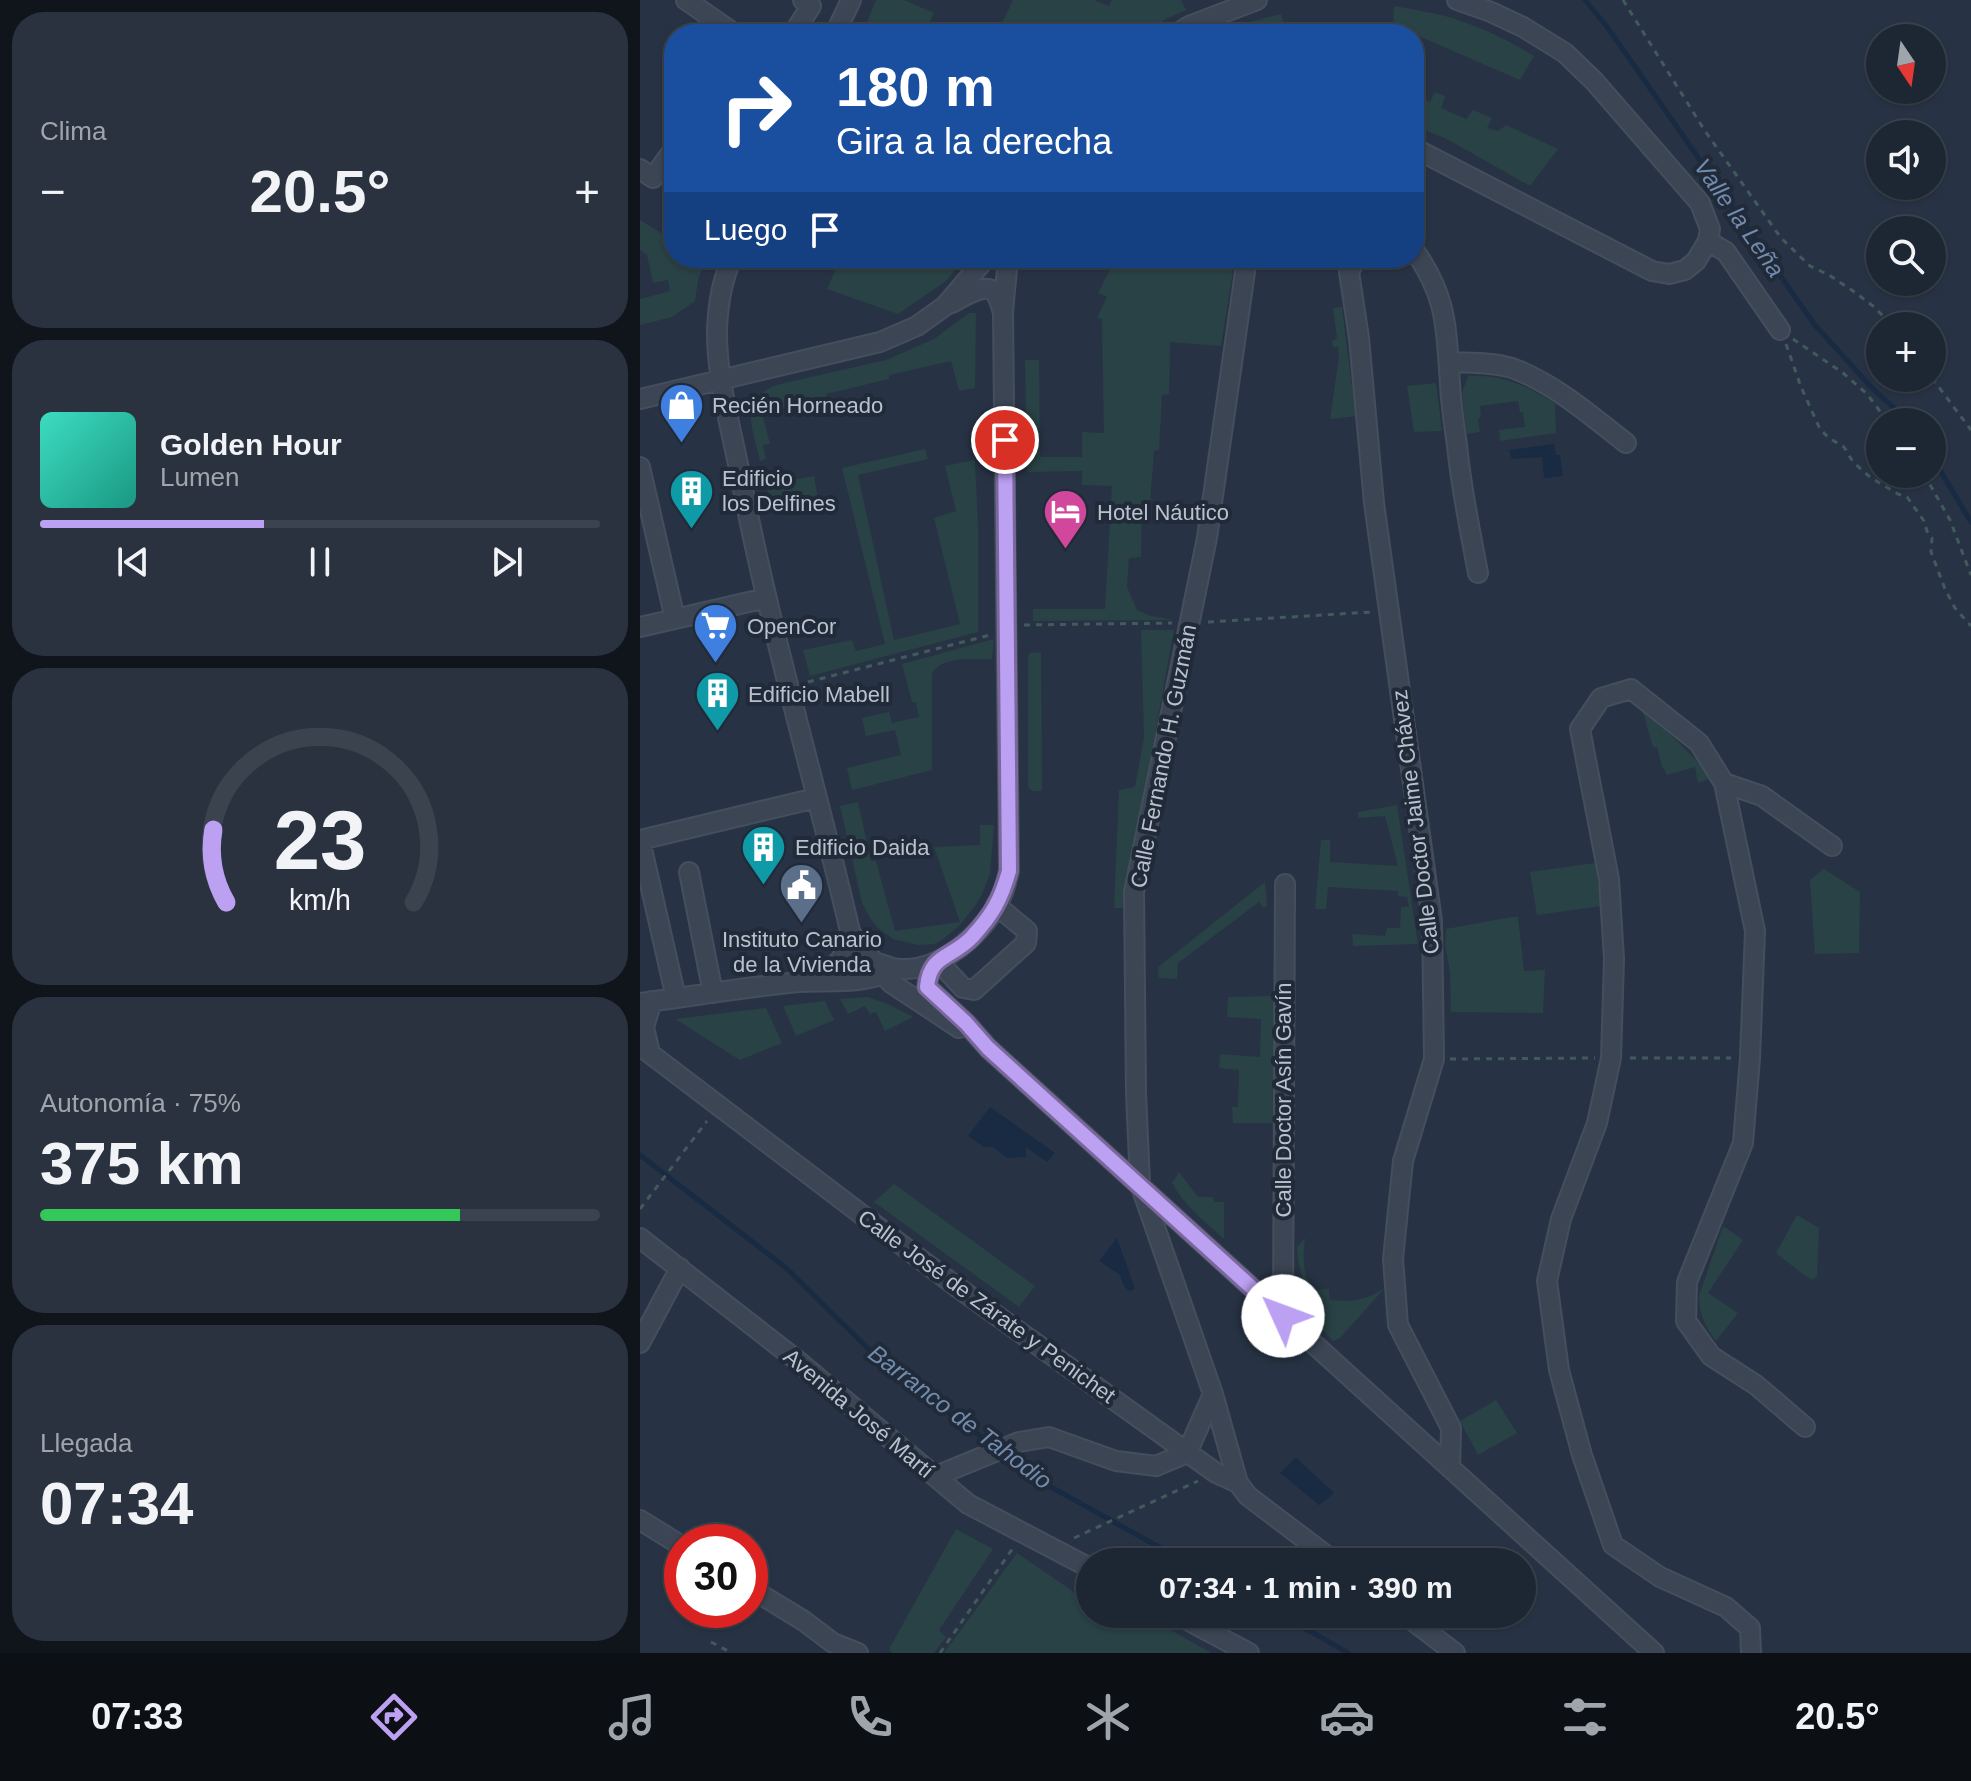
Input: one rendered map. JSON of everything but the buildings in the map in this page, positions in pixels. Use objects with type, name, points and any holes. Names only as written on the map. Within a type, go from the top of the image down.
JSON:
[{"type":"street","points":[[686,0],[721,24]]},
{"type":"street","points":[[799,24],[811,6],[803,0]]},
{"type":"street","points":[[840,24],[851,0]]},
{"type":"street","points":[[1194,24],[1257,0]]},
{"type":"street","points":[[1424,153],[1652,271],[1669,274],[1685,270],[1696,261],[1708,241],[1710,229],[1700,203],[1594,81],[1565,53],[1523,27],[1457,0]]},
{"type":"street","points":[[640,169],[653,178],[664,163]]},
{"type":"street","points":[[1708,241],[1726,252],[1780,330]]},
{"type":"street","points":[[1424,264],[1437,289],[1447,328],[1461,488],[1478,573]]},
{"type":"street","points":[[727,268],[719,303],[717,331],[722,380],[758,566],[850,931],[856,945],[884,968],[891,983],[988,1048]]},
{"type":"street","points":[[945,306],[977,268]]},
{"type":"street","points":[[645,1049],[646,1002],[799,982],[856,980],[884,968],[916,967],[938,961],[970,939],[1002,895],[1009,871],[1003,312],[1007,268]]},
{"type":"street","name":"Calle Fernando H. Guzmán","points":[[1238,1483],[1213,1394],[1140,1184],[1134,892],[1207,538],[1246,268]]},
{"type":"street","name":"Calle Doctor Jaime Chávez","points":[[1351,268],[1374,503],[1432,921],[1434,1059],[1403,1161],[1393,1259],[1398,1325],[1451,1428],[1450,1468]]},
{"type":"street","points":[[640,399],[880,342],[917,326],[945,306],[980,289],[995,292],[1003,312]]},
{"type":"street","points":[[1450,362],[1510,368],[1554,388],[1626,443]]},
{"type":"street","points":[[640,467],[675,619]]},
{"type":"street","points":[[640,627],[766,598]]},
{"type":"street","points":[[1751,1653],[1750,1628],[1726,1607],[1660,1577],[1613,1545],[1582,1455],[1559,1370],[1547,1281],[1561,1219],[1597,1123],[1611,1058],[1614,959],[1609,879],[1580,729],[1601,698],[1631,689],[1699,743],[1724,783],[1755,931],[1743,1143],[1687,1282],[1686,1321],[1711,1356],[1756,1385],[1805,1427]]},
{"type":"street","points":[[1724,783],[1762,796],[1832,846]]},
{"type":"street","points":[[676,998],[640,840],[816,798]]},
{"type":"street","points":[[689,872],[713,993]]},
{"type":"street","name":"Calle Doctor Asín Gavín","points":[[1283,1316],[1285,884]]},
{"type":"street","points":[[938,961],[963,988],[974,990],[1026,943],[1027,931],[996,905]]},
{"type":"street","points":[[799,982],[832,969],[847,949],[850,931]]},
{"type":"street","points":[[938,961],[929,971],[927,987],[988,1048],[1654,1653]]},
{"type":"street","name":"Calle José de Zárate y Penichet","points":[[645,1049],[957,1287],[1187,1453],[1216,1473],[1238,1483],[1248,1496],[1317,1548]]},
{"type":"street","name":"Avenida José Martí","points":[[640,1238],[798,1361],[968,1504],[1076,1561]]},
{"type":"street","points":[[640,1343],[680,1268]]},
{"type":"street","points":[[936,1476],[1019,1442],[1049,1437],[1116,1461],[1156,1466],[1187,1453],[1213,1394]]},
{"type":"street","points":[[640,1520],[664,1535]]},
{"type":"street","points":[[768,1599],[804,1621],[833,1650],[858,1653]]},
{"type":"street","points":[[1202,1628],[1249,1653]]},
{"type":"street","points":[[1422,1628],[1455,1653]]},
{"type":"path","points":[[1623,0],[1705,131],[1781,238],[1810,266],[1853,291],[1879,312]]},
{"type":"path","points":[[1780,330],[1843,373],[1878,408]]},
{"type":"path","points":[[1780,330],[1820,429],[1844,447],[1853,462],[1865,473],[1907,497],[1932,538],[1931,552],[1945,589],[1955,608],[1971,626]]},
{"type":"path","points":[[1942,392],[1971,430]]},
{"type":"path","points":[[1932,488],[1950,520],[1971,575]]},
{"type":"path","points":[[788,687],[1006,631]]},
{"type":"path","points":[[640,1209],[705,1124]]},
{"type":"path","points":[[1051,1548],[1216,1473]]},
{"type":"path","points":[[940,1653],[1023,1533]]},
{"type":"path","points":[[711,1642],[732,1653]]},
{"type":"green space","points":[[876,0],[904,0],[934,13],[929,24],[866,24]]},
{"type":"green space","points":[[1013,0],[1094,0],[1109,6],[1112,0],[1181,0],[1186,10],[1159,24],[1002,24]]},
{"type":"green space","points":[[1394,6],[1439,15],[1502,38],[1534,56],[1520,80],[1424,38],[1424,24],[1393,24]]},
{"type":"green space","points":[[1281,14],[1284,24],[1242,24]]},
{"type":"green space","points":[[1435,92],[1445,96],[1441,108],[1466,119],[1473,110],[1492,118],[1487,128],[1498,131],[1506,125],[1558,149],[1530,186],[1445,138],[1424,130],[1424,99],[1430,102]]},
{"type":"green space","points":[[640,220],[664,235],[664,268],[703,268],[695,301],[672,317],[640,325],[640,299],[670,291],[668,280],[653,283],[647,255],[640,250]]},
{"type":"green space","points":[[836,268],[957,268],[946,281],[898,314],[827,289]]},
{"type":"green space","points":[[1111,268],[1233,268],[1221,346],[1170,342],[1169,394],[1162,395],[1159,450],[1154,451],[1150,503],[1142,504],[1141,557],[1129,558],[1127,587],[1137,610],[1174,620],[1033,621],[1033,609],[1105,609],[1112,486],[1082,485],[1082,471],[1027,472],[1025,360],[1039,360],[1040,457],[1082,457],[1082,432],[1104,433],[1102,319],[1097,318],[1107,297],[1098,293]]},
{"type":"green space","points":[[1342,307],[1352,387],[1359,416],[1330,419],[1339,357],[1338,347],[1333,347],[1332,341],[1337,338],[1333,308]]},
{"type":"green space","points":[[969,313],[976,313],[975,388],[959,391],[951,361],[889,375],[889,379],[826,394],[826,398],[762,413],[770,444],[763,445],[766,459],[760,461],[751,414],[754,401],[761,393],[776,385],[886,360],[934,339]]},
{"type":"green space","points":[[1468,376],[1503,379],[1555,404],[1556,433],[1500,441],[1499,430],[1525,427],[1518,401],[1480,406],[1480,432],[1466,434],[1462,393]]},
{"type":"green space","points":[[1436,383],[1442,431],[1414,432],[1407,386]]},
{"type":"green space","points":[[925,449],[928,459],[858,475],[894,640],[960,624],[934,518],[956,511],[945,466],[975,460],[978,632],[810,676],[803,650],[852,640],[856,651],[885,644],[842,468]]},
{"type":"green space","points":[[814,476],[819,504],[773,515],[766,485]]},
{"type":"green space","points":[[1141,630],[1174,630],[1140,816],[1129,899],[1131,908],[1114,908],[1119,790],[1135,787],[1144,737]]},
{"type":"green space","points":[[994,639],[992,659],[950,661],[932,674],[932,770],[852,790],[847,768],[901,755],[895,730],[866,736],[862,718],[889,712],[892,723],[919,717],[902,664]]},
{"type":"green space","points":[[1031,652],[1041,653],[1042,791],[1032,791],[1028,787],[1028,656]]},
{"type":"green space","points":[[1642,709],[1713,777],[1698,783],[1695,767],[1667,775],[1657,747],[1653,747]]},
{"type":"green space","points":[[858,802],[871,861],[876,861],[895,931],[960,922],[934,847],[980,845],[980,825],[994,825],[990,873],[983,892],[959,926],[942,940],[918,945],[893,939],[870,918],[862,903],[840,806]]},
{"type":"green space","points":[[1397,805],[1418,944],[1353,946],[1352,934],[1385,936],[1387,928],[1400,928],[1401,907],[1409,906],[1407,897],[1398,896],[1398,891],[1328,887],[1326,909],[1315,909],[1321,840],[1330,840],[1330,862],[1398,866],[1385,816],[1358,818],[1358,812]]},
{"type":"green space","points":[[1595,863],[1602,906],[1537,915],[1530,872]]},
{"type":"green space","points":[[1824,869],[1860,892],[1859,953],[1815,954],[1810,880]]},
{"type":"green space","points":[[1265,882],[1267,906],[1264,908],[1259,902],[1178,963],[1177,979],[1159,978],[1158,967]]},
{"type":"green space","points":[[1518,917],[1524,971],[1545,970],[1543,1013],[1451,1012],[1446,929]]},
{"type":"green space","points":[[1275,996],[1274,1123],[1233,1123],[1232,1107],[1238,1107],[1239,1070],[1219,1068],[1220,1054],[1260,1057],[1261,1019],[1227,1017],[1228,997]]},
{"type":"green space","points":[[868,997],[913,1017],[885,1031],[876,1012],[870,1014],[865,1006],[848,1014],[840,999]]},
{"type":"green space","points":[[825,1001],[834,1020],[796,1036],[783,1006]]},
{"type":"green space","points":[[766,1008],[782,1043],[740,1060],[675,1019]]},
{"type":"green space","points":[[1179,1172],[1198,1197],[1213,1197],[1214,1202],[1224,1202],[1224,1239],[1195,1213],[1177,1191],[1172,1183]]},
{"type":"green space","points":[[894,1184],[1035,1286],[1019,1307],[874,1202]]},
{"type":"green space","points":[[1797,1215],[1819,1228],[1817,1276],[1813,1280],[1776,1253]]},
{"type":"green space","points":[[1723,1226],[1743,1240],[1708,1293],[1738,1313],[1716,1341],[1703,1320],[1699,1296]]},
{"type":"green space","points":[[1305,1238],[1304,1265],[1313,1290],[1329,1289],[1330,1300],[1345,1301],[1358,1300],[1384,1289],[1340,1338],[1333,1341],[1313,1319],[1308,1304],[1297,1247]]},
{"type":"green space","points":[[1496,1400],[1517,1433],[1478,1455],[1460,1421]]},
{"type":"green space","points":[[956,1529],[993,1549],[939,1630],[946,1637],[934,1653],[893,1653],[890,1647]]},
{"type":"green space","points":[[1017,1553],[1076,1593],[1076,1628],[1167,1628],[1211,1653],[944,1653]]},
{"type":"water","points":[[1554,444],[1556,455],[1560,455],[1563,476],[1544,478],[1542,457],[1512,459],[1509,450]]},
{"type":"water","points":[[990,1107],[1055,1153],[1047,1162],[1026,1147],[1026,1157],[1007,1158],[993,1147],[984,1147],[968,1136]]},
{"type":"water","points":[[1117,1238],[1135,1289],[1129,1291],[1120,1275],[1099,1261]]},
{"type":"water","points":[[1296,1458],[1334,1493],[1319,1505],[1280,1473]]},
{"type":"waterway","name":"Valle la Leña","points":[[1585,0],[1608,28],[1814,324],[1894,408]]},
{"type":"waterway","name":"Valle la Leña","points":[[1946,480],[1971,522]]},
{"type":"waterway","name":"Barranco de Tahodio","points":[[640,1155],[785,1267],[891,1371],[994,1446]]},
{"type":"waterway","name":"Barranco de Tahodio","points":[[1005,1455],[1042,1482],[1161,1548]]},
{"type":"waterway","name":"Barranco de Tahodio","points":[[1304,1628],[1348,1653]]},
{"type":"place","name":"Recién Horneado","points":[[681,444]]},
{"type":"place","name":"Edificio los Delfines","points":[[691,530]]},
{"type":"place","name":"Hotel Náutico","points":[[1066,551]]},
{"type":"place","name":"OpenCor","points":[[716,665]]},
{"type":"place","name":"Edificio Mabell","points":[[717,733]]},
{"type":"place","name":"Edificio Daida","points":[[764,886]]},
{"type":"place","name":"Instituto Canario de la Vivienda","points":[[802,925]]},
{"type":"route","points":[[1005,440],[1009,871],[1002,895],[991,914],[970,939],[929,971],[927,987],[988,1048],[1283,1316]]}]
